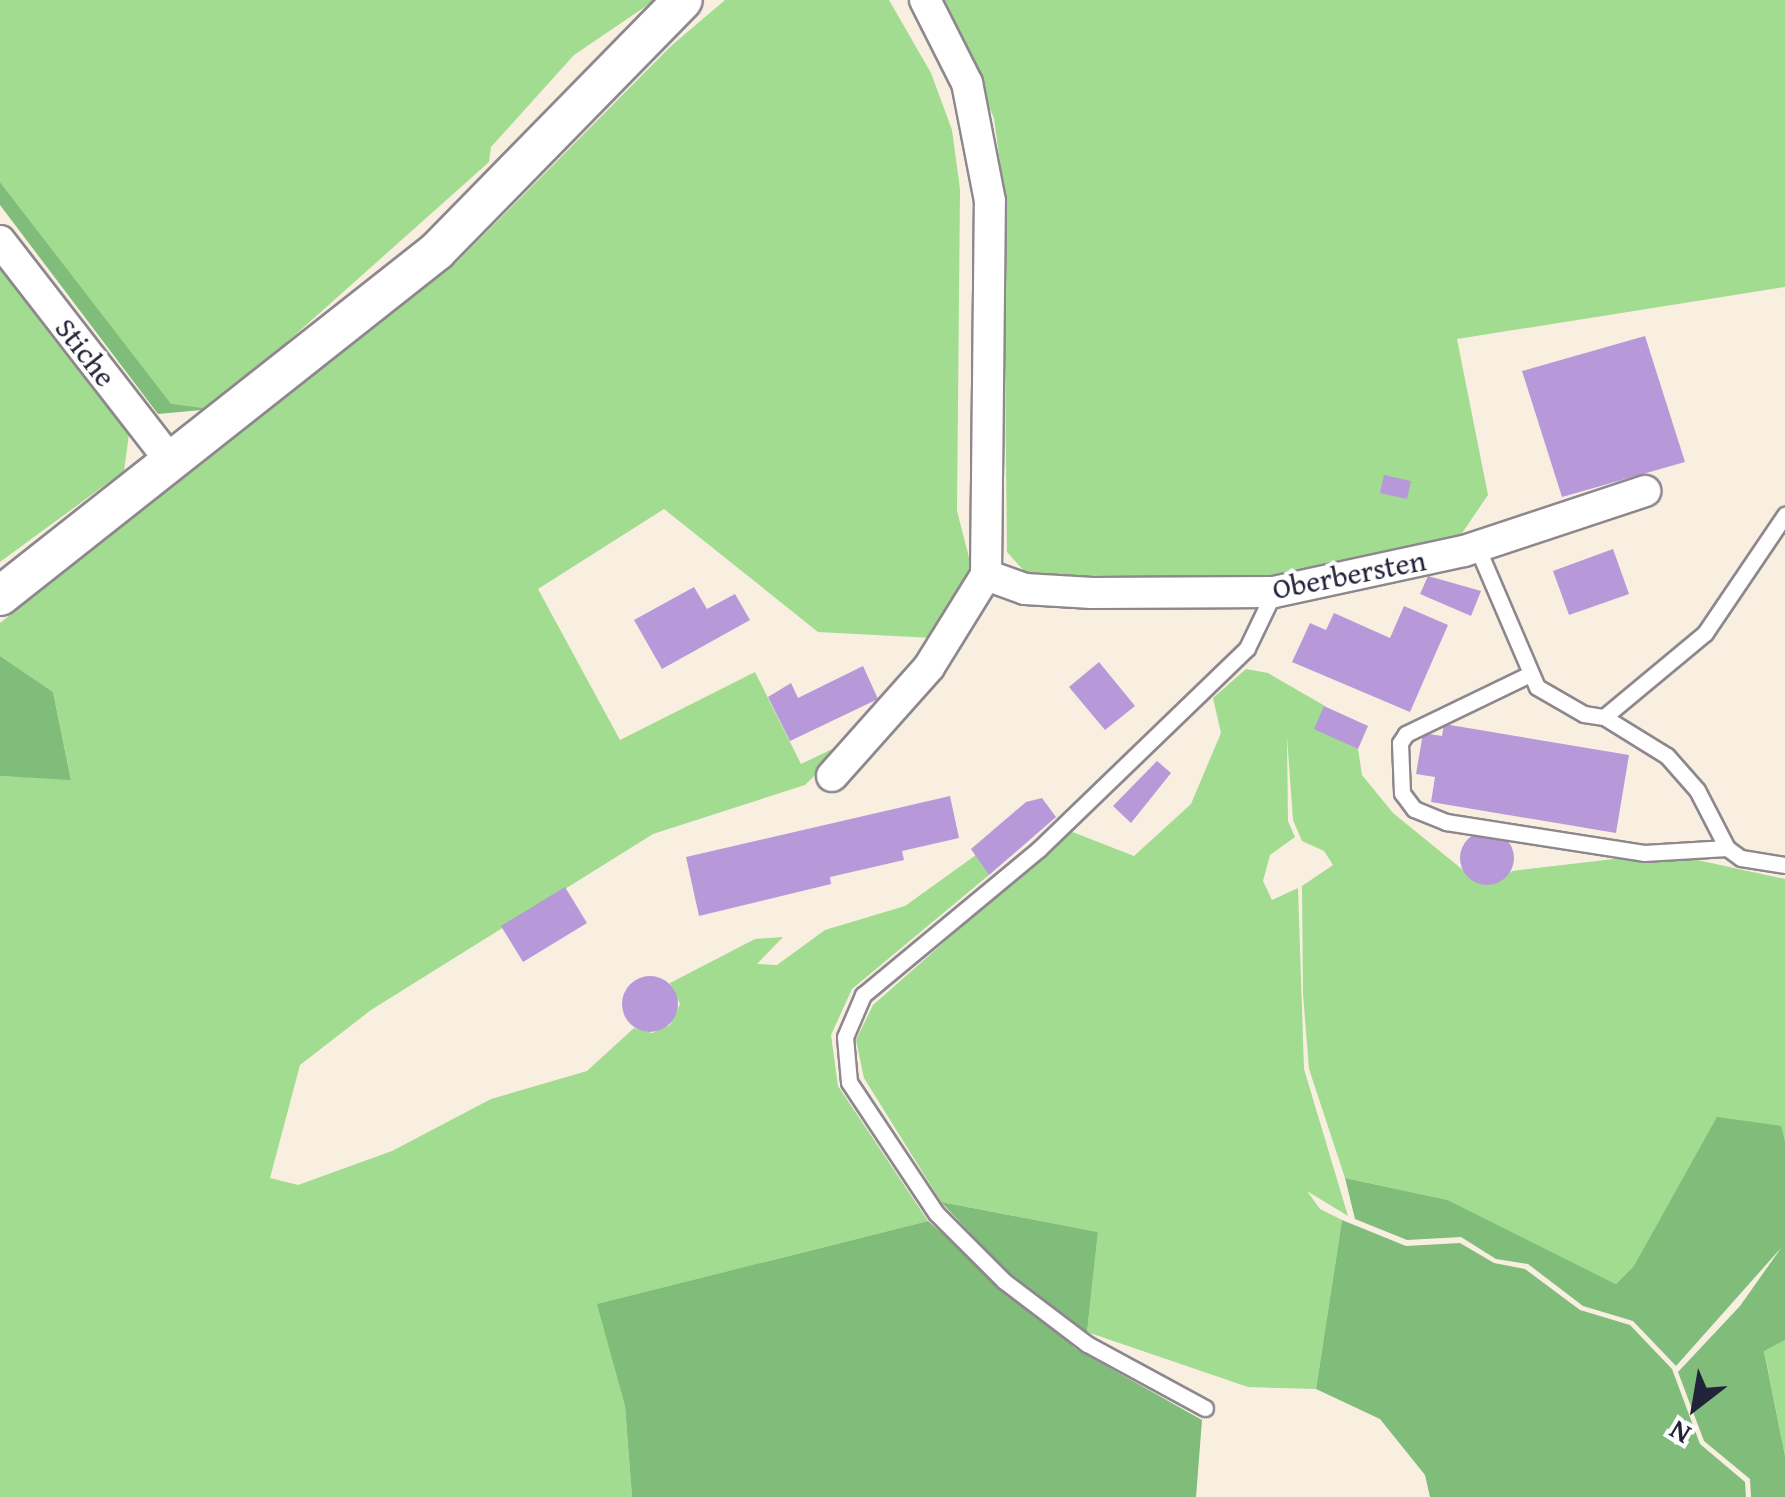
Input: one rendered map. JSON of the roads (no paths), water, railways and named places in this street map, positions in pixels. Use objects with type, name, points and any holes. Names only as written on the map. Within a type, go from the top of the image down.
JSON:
[{"type":"street","points":[[0,596],[437,251],[684,0]]},
{"type":"street","points":[[832,776],[929,668],[986,575],[990,201],[972,96],[925,0]]},
{"type":"street","name":"Stiche","points":[[0,240],[172,464]]},
{"type":"street","name":"Oberbersten","points":[[986,575],[1024,589],[1092,594],[1274,592],[1477,546],[1645,491]]},
{"type":"lane","points":[[1604,717],[1705,634],[1785,516]]},
{"type":"lane","points":[[1477,546],[1530,674],[1552,700],[1604,717],[1667,756],[1697,790],[1726,848],[1741,858],[1785,865]]},
{"type":"lane","points":[[1205,1408],[1087,1344],[1004,1281],[936,1213],[849,1082],[844,1036],[863,995],[1038,849],[1247,648],[1274,592]]},
{"type":"lane","points":[[1530,674],[1406,734],[1400,743],[1402,793],[1414,809],[1446,822],[1644,852],[1726,848]]}]
